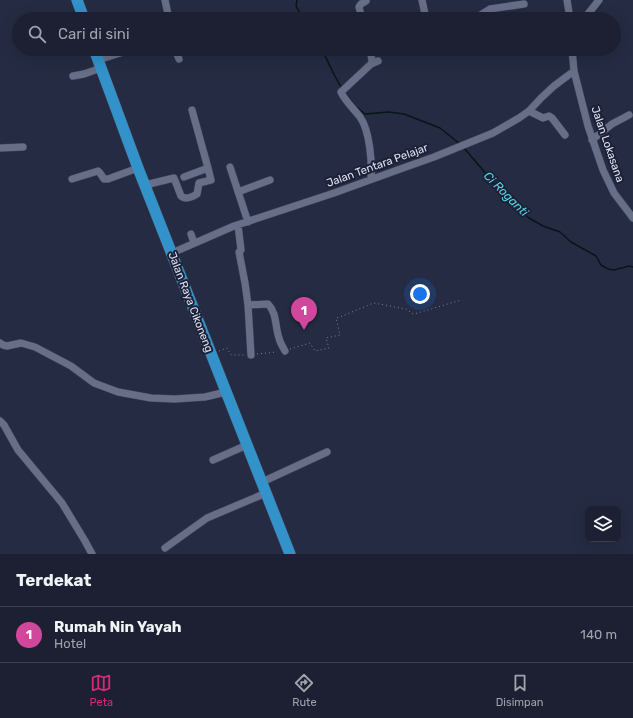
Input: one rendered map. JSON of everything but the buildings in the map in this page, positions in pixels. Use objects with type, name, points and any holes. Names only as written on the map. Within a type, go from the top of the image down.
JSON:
[{"type":"highway","points":[[77,0],[81,12]]},
{"type":"highway","name":"Jalan Raya Cikoneng","points":[[97,56],[138,168],[290,554]]},
{"type":"street","points":[[165,0],[168,12]]},
{"type":"street","points":[[422,0],[425,12]]},
{"type":"street","points":[[568,0],[569,12]]},
{"type":"street","points":[[590,12],[600,0]]},
{"type":"street","points":[[360,12],[359,7],[366,1]]},
{"type":"street","points":[[485,12],[490,9],[524,4]]},
{"type":"street","points":[[73,76],[118,56]]},
{"type":"street","points":[[371,56],[371,64]]},
{"type":"street","name":"Jalan Lokasana","points":[[573,56],[574,71],[588,126],[603,170],[614,193],[633,218]]},
{"type":"street","points":[[371,179],[371,158],[364,124],[357,112],[344,96],[343,89],[371,64],[378,61]]},
{"type":"street","name":"Jalan Tentara Pelajar","points":[[172,253],[238,225],[409,166],[493,132],[529,111],[554,86],[574,71]]},
{"type":"street","points":[[145,185],[174,178],[182,198],[187,198],[197,194],[199,184],[211,180],[192,110]]},
{"type":"street","points":[[529,111],[543,118],[548,116],[552,118],[565,134]]},
{"type":"street","points":[[592,140],[612,124],[629,115]]},
{"type":"street","points":[[0,148],[23,147]]},
{"type":"street","points":[[230,167],[248,222]]},
{"type":"street","points":[[72,179],[98,172],[104,179],[108,179],[138,168]]},
{"type":"street","points":[[184,177],[208,168]]},
{"type":"street","points":[[238,192],[270,180]]},
{"type":"street","points":[[238,225],[241,250],[239,252],[248,305],[251,355]]},
{"type":"street","points":[[191,234],[194,243]]},
{"type":"street","points":[[248,305],[268,304],[270,306],[274,312],[279,339],[285,351]]},
{"type":"street","points":[[0,343],[7,346],[21,343],[35,347],[71,366],[94,383],[118,392],[151,398],[175,399],[226,392]]},
{"type":"street","points":[[0,421],[4,425],[18,450],[62,503],[92,554]]},
{"type":"street","points":[[213,460],[247,445]]},
{"type":"street","points":[[262,482],[327,452]]},
{"type":"street","points":[[165,548],[206,518],[266,493]]},
{"type":"path","points":[[211,353],[227,348],[231,355],[251,355],[285,351],[310,343],[315,351],[329,348],[326,338],[340,335],[336,318],[371,304],[374,303],[406,309],[414,314],[461,300]]},
{"type":"waterway","name":"Ci Roganti","points":[[297,0],[296,6],[299,12]]},
{"type":"waterway","name":"Ci Roganti","points":[[325,56],[342,88]]},
{"type":"waterway","name":"Ci Roganti","points":[[345,93],[355,106],[365,114],[389,112],[404,114],[440,128],[460,144]]},
{"type":"waterway","name":"Ci Roganti","points":[[464,148],[493,183],[508,194],[521,211],[529,218],[543,226],[560,232],[571,242],[596,256],[601,265],[608,269],[614,270],[629,266],[633,267]]},
{"type":"place","name":"Rumah Nin Yayah","points":[[304,330]]}]
